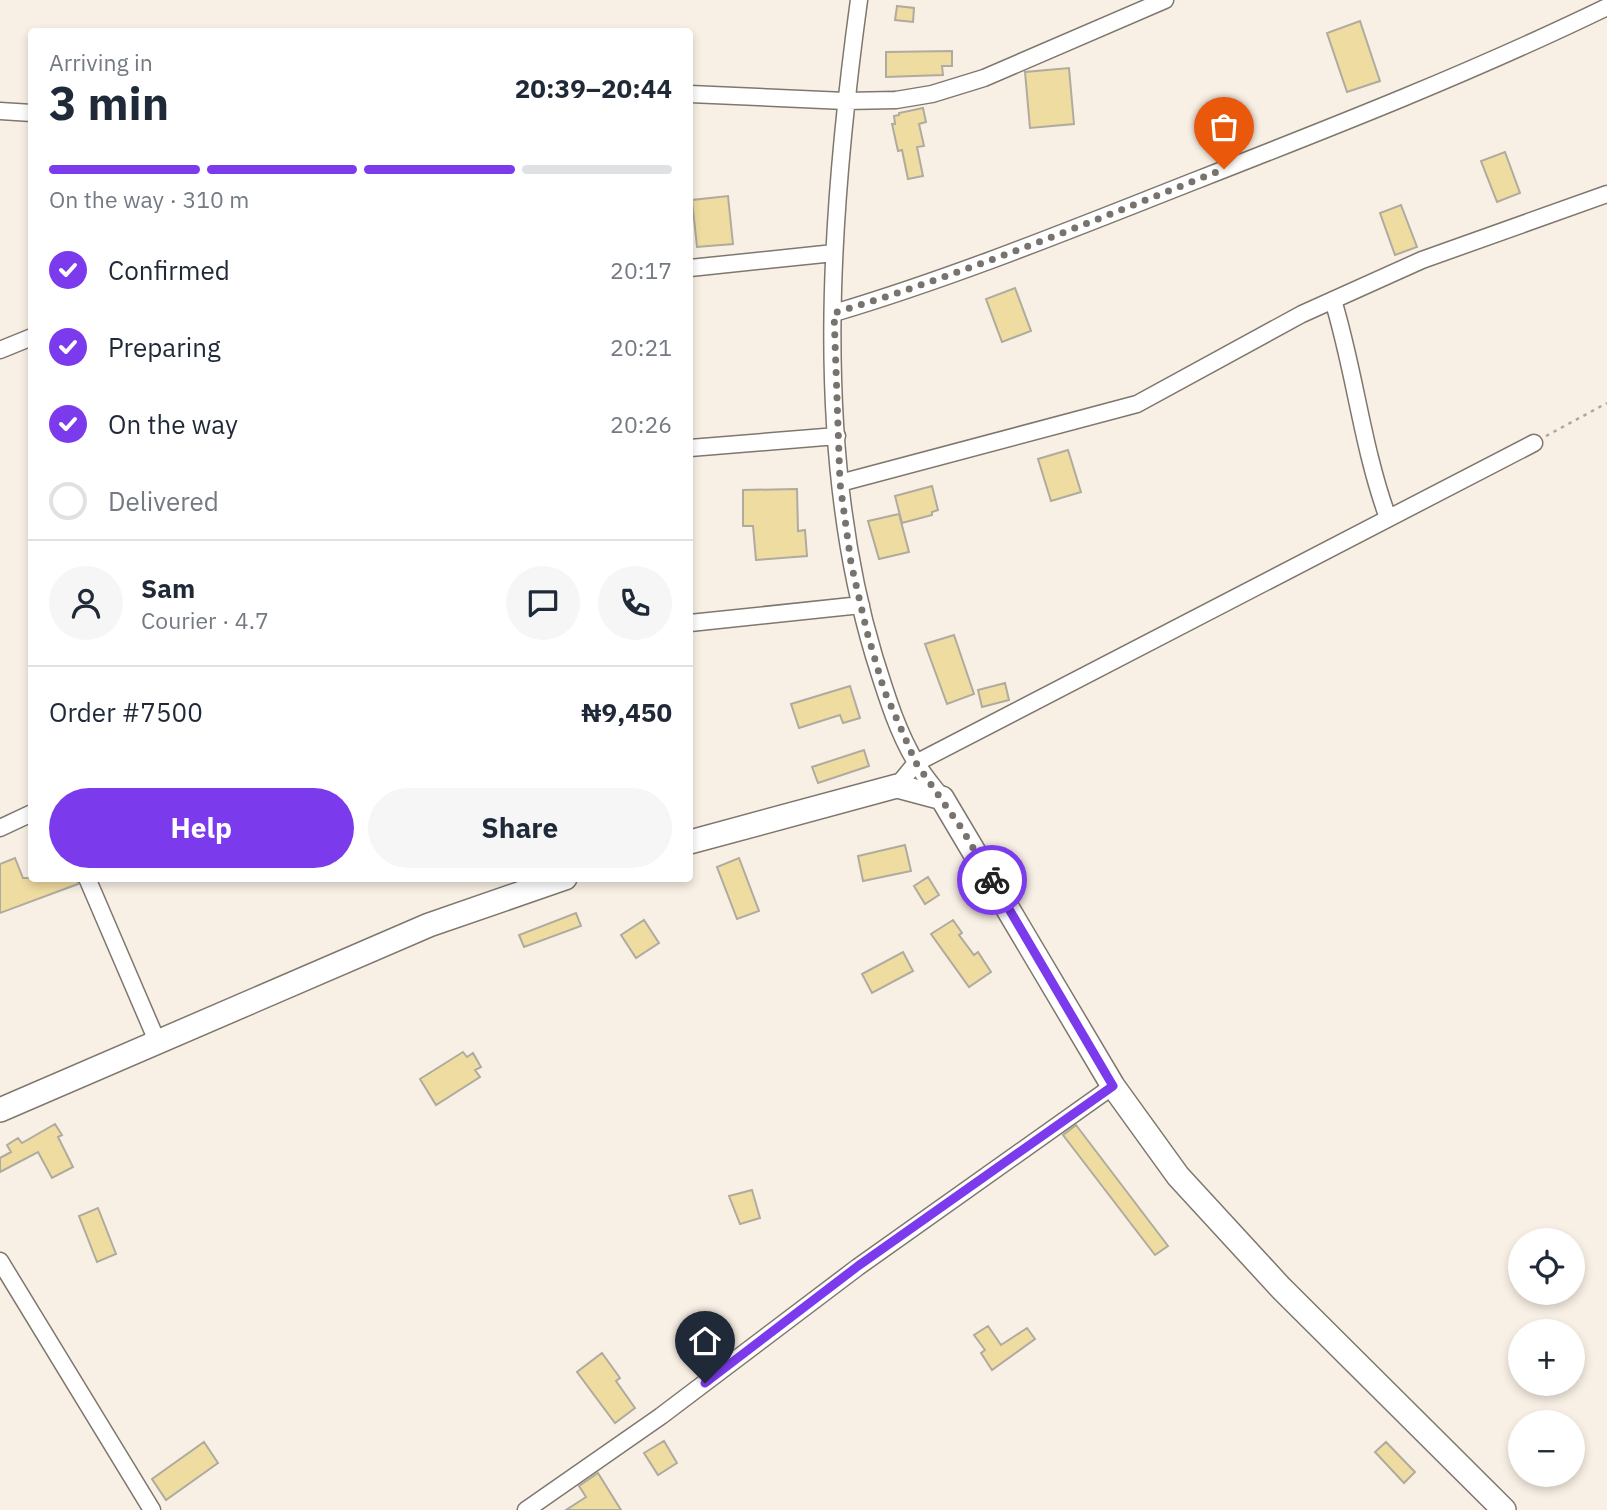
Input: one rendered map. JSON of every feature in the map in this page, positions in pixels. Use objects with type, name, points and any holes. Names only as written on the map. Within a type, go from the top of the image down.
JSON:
[{"type":"street","points":[[859,0],[845,100],[834,253],[837,436],[840,483],[851,563],[884,690],[916,763],[942,798],[1113,1086],[1178,1176],[1216,1220],[1504,1510]]},
{"type":"street","points":[[693,94],[896,100],[932,94],[984,78],[1165,0]]},
{"type":"street","points":[[834,313],[995,259],[1186,184],[1514,52],[1607,8]]},
{"type":"street","points":[[0,111],[28,113]]},
{"type":"street","points":[[840,483],[1137,404],[1302,314],[1422,260],[1607,194]]},
{"type":"street","points":[[693,268],[834,253]]},
{"type":"street","points":[[1334,300],[1347,345],[1373,476],[1388,518]]},
{"type":"street","points":[[0,350],[28,339]]},
{"type":"street","points":[[693,448],[837,436]]},
{"type":"street","points":[[897,786],[916,763],[1534,443]]},
{"type":"street","points":[[693,623],[861,605]]},
{"type":"street","points":[[693,841],[897,786],[942,798]]},
{"type":"street","points":[[0,828],[28,815]]},
{"type":"street","points":[[89,882],[157,1041]]},
{"type":"street","points":[[0,1110],[429,925],[553,882]]},
{"type":"street","points":[[526,1510],[661,1416],[858,1266],[1113,1086]]},
{"type":"street","points":[[0,1261],[152,1510]]},
{"type":"path","points":[[1534,443],[1607,403]]},
{"type":"building","points":[[897,6],[914,8],[913,22],[895,20]]},
{"type":"building","points":[[1360,21],[1380,81],[1347,92],[1327,33]]},
{"type":"building","points":[[952,51],[952,66],[942,66],[943,75],[886,77],[886,52]]},
{"type":"building","points":[[1069,68],[1074,124],[1030,128],[1025,72]]},
{"type":"building","points":[[923,108],[926,122],[919,124],[924,146],[917,147],[923,176],[908,179],[902,150],[898,151],[892,124],[895,124],[894,116],[899,113]]},
{"type":"building","points":[[1505,152],[1520,193],[1497,202],[1481,161]]},
{"type":"building","points":[[728,196],[733,244],[697,247],[693,200]]},
{"type":"building","points":[[1401,205],[1417,247],[1395,255],[1380,213]]},
{"type":"building","points":[[1015,288],[1031,331],[1002,342],[986,299]]},
{"type":"building","points":[[1068,450],[1081,492],[1051,501],[1038,459]]},
{"type":"building","points":[[932,486],[938,510],[932,512],[932,515],[902,523],[895,496]]},
{"type":"building","points":[[797,489],[798,531],[805,530],[807,556],[756,560],[753,526],[743,526],[743,490]]},
{"type":"building","points":[[899,514],[909,552],[879,559],[868,521]]},
{"type":"building","points":[[954,635],[974,694],[947,704],[925,644]]},
{"type":"building","points":[[1005,683],[1009,700],[982,707],[978,690]]},
{"type":"building","points":[[850,686],[860,718],[843,723],[840,715],[799,728],[791,704]]},
{"type":"building","points":[[864,750],[869,766],[818,783],[812,767]]},
{"type":"building","points":[[905,845],[911,871],[863,881],[858,856]]},
{"type":"building","points":[[15,858],[23,878],[28,878],[28,882],[78,884],[0,913],[0,864]]},
{"type":"building","points":[[739,858],[759,911],[737,919],[717,867]]},
{"type":"building","points":[[928,877],[939,895],[925,904],[914,886]]},
{"type":"building","points":[[576,913],[581,926],[524,947],[519,935]]},
{"type":"building","points":[[644,920],[659,943],[636,958],[621,935]]},
{"type":"building","points":[[953,920],[962,933],[959,935],[974,955],[978,952],[991,972],[969,987],[931,934]]},
{"type":"building","points":[[903,952],[913,971],[872,993],[862,974]]},
{"type":"building","points":[[463,1052],[467,1057],[473,1053],[481,1067],[475,1070],[480,1077],[436,1105],[420,1079]]},
{"type":"building","points":[[55,1124],[62,1135],[58,1137],[73,1167],[52,1178],[38,1152],[0,1172],[0,1158],[11,1152],[7,1145],[18,1138],[22,1143]]},
{"type":"building","points":[[1076,1125],[1168,1246],[1155,1255],[1063,1135]]},
{"type":"building","points":[[752,1190],[760,1218],[740,1224],[729,1196]]},
{"type":"building","points":[[98,1208],[116,1254],[97,1262],[79,1216]]},
{"type":"building","points":[[988,1326],[1001,1345],[1027,1328],[1035,1339],[992,1370],[981,1353],[985,1350],[974,1335]]},
{"type":"building","points":[[602,1353],[620,1378],[616,1381],[635,1408],[615,1423],[577,1372]]},
{"type":"building","points":[[664,1441],[677,1463],[658,1475],[644,1453]]},
{"type":"building","points":[[204,1442],[218,1463],[166,1500],[152,1479]]},
{"type":"building","points":[[1386,1442],[1415,1472],[1404,1483],[1375,1452]]},
{"type":"building","points":[[598,1473],[621,1510],[566,1510],[586,1497],[579,1486]]},
{"type":"way so far","points":[[992,880],[942,798],[916,763],[884,690],[867,632],[851,563],[840,483],[834,313],[995,259],[1224,169]]},
{"type":"route","points":[[705,1383],[858,1266],[1113,1086],[992,880]]}]
